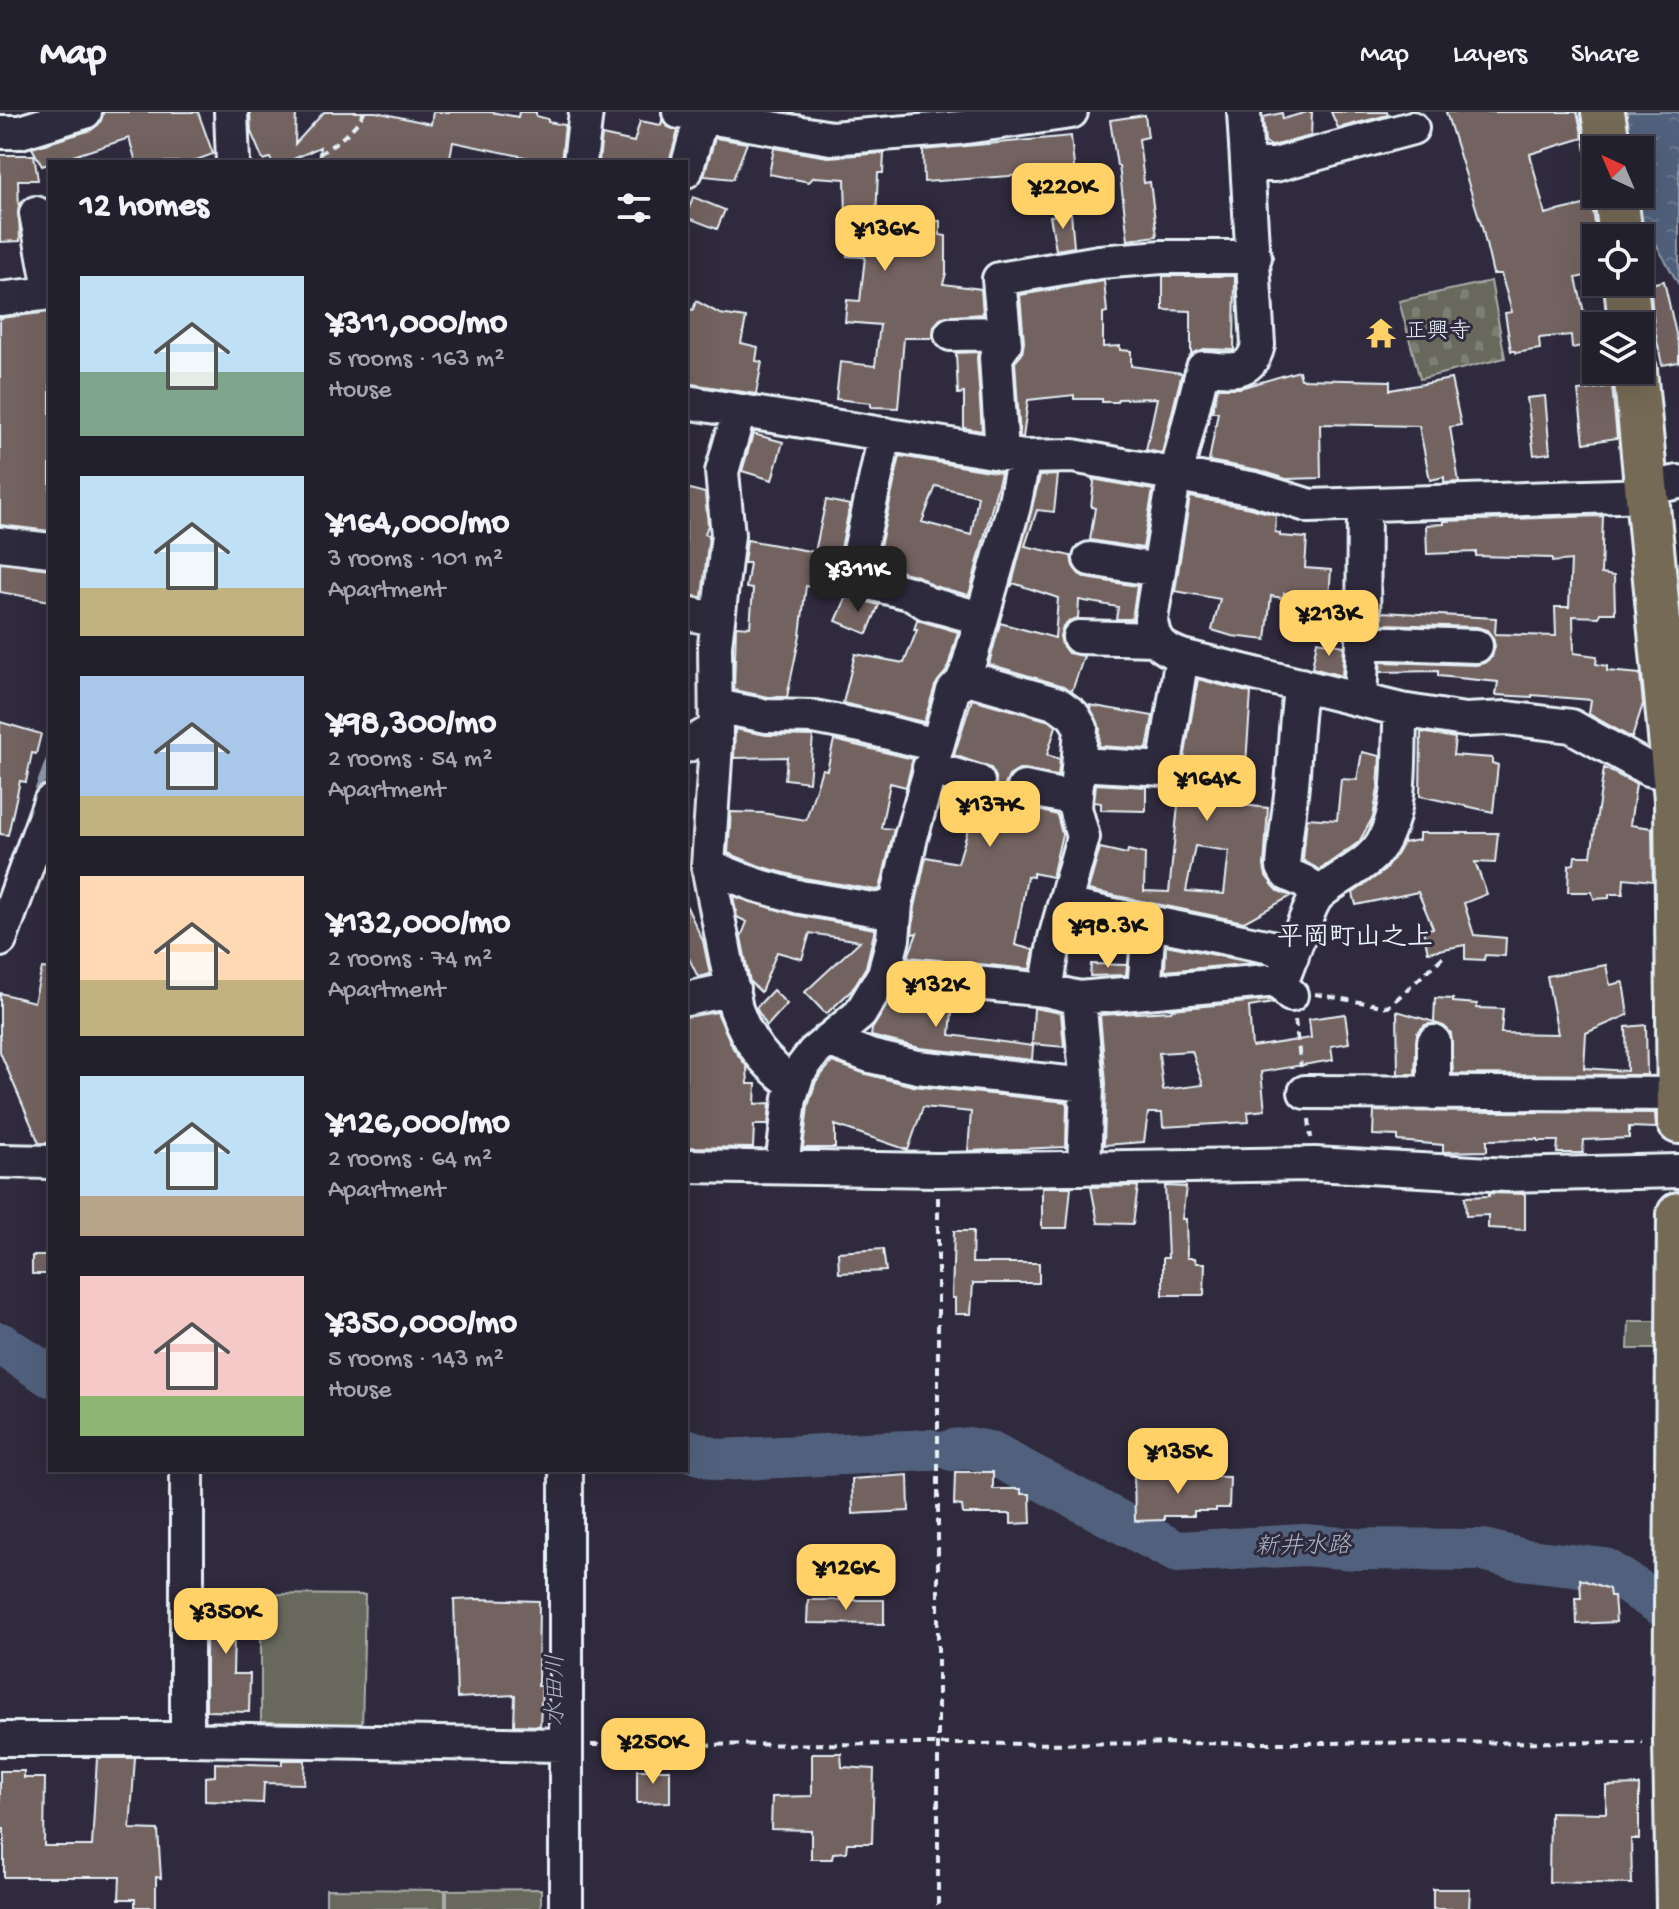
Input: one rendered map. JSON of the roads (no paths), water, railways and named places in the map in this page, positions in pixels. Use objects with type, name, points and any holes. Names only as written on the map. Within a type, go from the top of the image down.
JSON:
[{"type":"main road","points":[[1603,112],[1607,136]]},
{"type":"main road","points":[[1638,384],[1659,488],[1676,785],[1679,1122]]},
{"type":"main road","points":[[1678,1909],[1675,1742],[1679,1214]]},
{"type":"street","points":[[0,132],[20,132],[85,112]]},
{"type":"street","points":[[231,112],[233,160]]},
{"type":"street","points":[[580,160],[586,112]]},
{"type":"street","points":[[687,160],[691,114],[831,138],[959,128],[1071,112]]},
{"type":"street","points":[[1244,112],[1258,345],[1254,360],[1242,369],[1203,368],[1198,382],[1172,491],[1158,570],[1151,619],[1159,646],[1182,656],[1401,710],[1465,720],[1507,718],[1571,726],[1676,785]]},
{"type":"street","points":[[1248,165],[1275,165],[1412,128]]},
{"type":"street","points":[[36,213],[48,280]]},
{"type":"street","points":[[782,1167],[794,1084],[814,1052],[860,1014],[884,974],[893,939],[896,904],[932,757],[953,691],[964,677],[1014,506],[1013,456],[996,357],[1005,344],[999,279],[1099,262],[1162,257],[1255,257]]},
{"type":"street","points":[[0,299],[48,291]]},
{"type":"street","points":[[951,334],[1004,333]]},
{"type":"street","points":[[688,402],[1013,456],[1073,456],[1255,489],[1310,506],[1364,506],[1659,488]]},
{"type":"street","points":[[739,412],[722,472],[728,535],[715,645],[716,718],[708,866],[736,1009],[752,1044],[765,1062],[794,1084]]},
{"type":"street","points":[[885,434],[854,579],[913,594],[926,603],[982,616]]},
{"type":"street","points":[[1360,698],[1364,506]]},
{"type":"street","points":[[0,544],[48,550]]},
{"type":"street","points":[[1090,559],[1158,570]]},
{"type":"street","points":[[688,613],[718,620]]},
{"type":"street","points":[[1079,637],[1155,639]]},
{"type":"street","points":[[1363,642],[1476,646]]},
{"type":"street","points":[[1079,764],[1164,769],[1182,656]]},
{"type":"street","points":[[964,677],[1058,704],[1066,708],[1081,728],[1075,799],[1076,817],[1083,837],[1055,938],[1046,990]]},
{"type":"street","points":[[1301,685],[1295,720],[1293,774],[1283,867],[1287,874],[1305,882],[1317,895]]},
{"type":"street","points":[[1287,977],[1317,895],[1365,861],[1385,839],[1397,800],[1401,710]]},
{"type":"street","points":[[688,744],[716,718],[814,717],[861,726],[932,757],[978,782]]},
{"type":"street","points":[[1024,788],[1075,799]]},
{"type":"street","points":[[0,940],[8,893],[48,806]]},
{"type":"street","points":[[708,866],[756,885],[800,897],[878,910],[896,904]]},
{"type":"street","points":[[1064,905],[1271,947],[1287,977]]},
{"type":"street","points":[[1144,992],[1149,923]]},
{"type":"street","points":[[884,974],[1046,990],[1079,998],[1287,977]]},
{"type":"street","points":[[688,999],[733,989]]},
{"type":"street","points":[[1079,998],[1087,1085],[1084,1168]]},
{"type":"street","points":[[828,1040],[870,1056],[917,1067],[1087,1085]]},
{"type":"street","points":[[1434,1042],[1434,1093]]},
{"type":"street","points":[[1305,1092],[1679,1094]]},
{"type":"street","points":[[0,1161],[48,1162]]},
{"type":"street","points":[[688,1166],[938,1170],[1315,1164],[1508,1175],[1679,1171]]},
{"type":"street","points":[[187,1472],[187,1739]]},
{"type":"street","points":[[566,1472],[566,1909]]},
{"type":"street","points":[[0,1739],[565,1745]]},
{"type":"water","points":[[1623,112],[1679,112],[1679,285],[1654,241],[1654,224],[1645,224],[1640,216],[1639,208],[1654,208],[1654,136],[1628,136]]},
{"type":"waterway","points":[[34,801],[48,763]]},
{"type":"waterway","name":"新井水路","points":[[0,1343],[48,1375]]},
{"type":"waterway","name":"新井水路","points":[[952,1450],[969,1448],[989,1452],[1177,1552],[1304,1545],[1356,1549],[1483,1550],[1520,1559],[1605,1569],[1666,1608]]},
{"type":"waterway","name":"新井水路","points":[[688,1450],[718,1460],[930,1450]]},
{"type":"place","name":"正興寺","points":[[1381,333]]},
{"type":"district","name":"平岡町山之上","points":[[1355,939]]},
{"type":"water label","name":"水田川","points":[[557,1690]]}]
